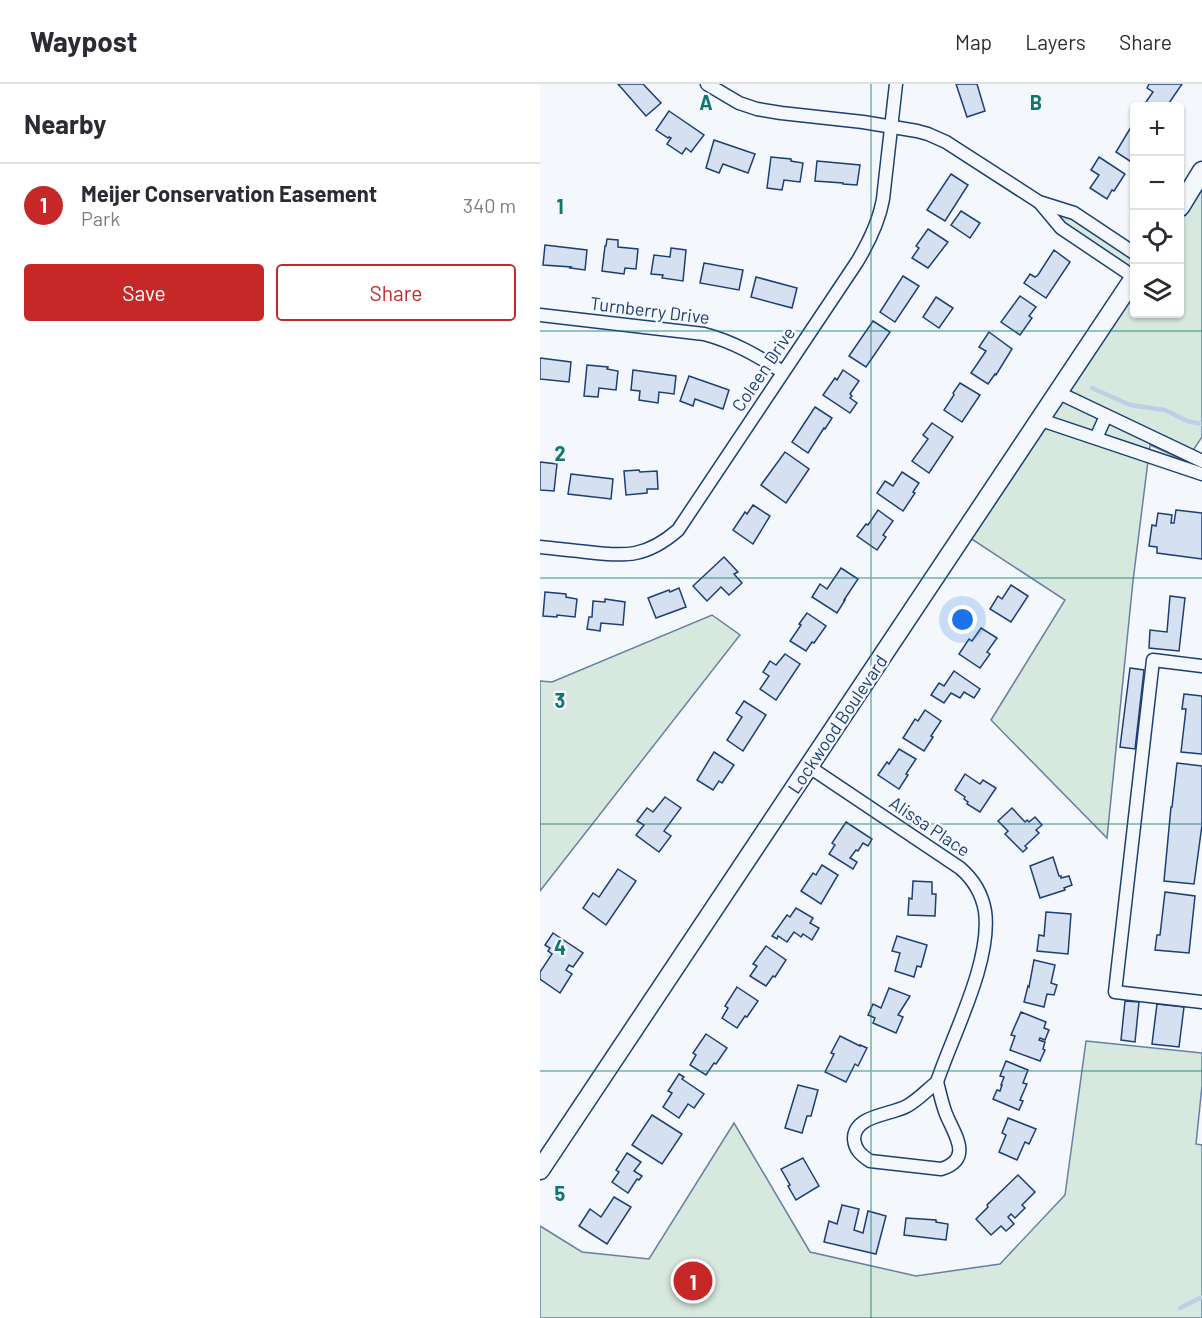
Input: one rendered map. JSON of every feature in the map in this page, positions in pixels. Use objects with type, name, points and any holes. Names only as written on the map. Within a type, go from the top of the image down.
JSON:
[{"type":"main road","points":[[1184,199],[1202,171]]},
{"type":"main road","name":"Lockwood Boulevard","points":[[540,1170],[1130,284]]},
{"type":"street","points":[[707,84],[739,103],[757,109],[917,131],[946,142],[1039,202],[1074,213],[1130,250]]},
{"type":"street","name":"Coleen Drive","points":[[540,547],[619,555],[639,552],[665,541],[678,530],[857,262],[874,232],[883,199],[896,84]]},
{"type":"street","points":[[1039,202],[1061,228],[1130,275]]},
{"type":"street","name":"Turnberry Drive","points":[[540,315],[704,334],[750,351],[783,372]]},
{"type":"street","points":[[1059,393],[1202,461]]},
{"type":"street","points":[[1096,438],[1106,416]]},
{"type":"street","points":[[1041,420],[1202,474]]},
{"type":"street","points":[[1202,666],[1153,660],[1115,993],[1202,1002]]},
{"type":"street","name":"Alissa Place","points":[[808,766],[960,868],[973,881],[981,896],[986,927],[979,966],[937,1082],[906,1106],[864,1121],[857,1128],[854,1140],[861,1156],[870,1161],[941,1169],[954,1162],[960,1147],[944,1108],[937,1082]]},
{"type":"shaded area","points":[[1202,171],[1202,437],[1186,461],[1150,445],[1133,581],[1107,838],[991,720],[1065,600],[964,534],[1130,284],[1130,318],[1184,318],[1184,200]]},
{"type":"shaded area","points":[[1039,202],[1074,213],[1130,250],[1130,274],[1061,228]]},
{"type":"shaded area","points":[[712,615],[740,635],[540,891],[540,681],[552,682]]},
{"type":"shaded area","points":[[1086,1041],[1202,1053],[1202,1086],[1196,1144],[1202,1145],[1202,1318],[540,1318],[540,1226],[582,1252],[649,1259],[734,1123],[810,1252],[916,1276],[1000,1264],[1065,1195]]},
{"type":"building","points":[[618,84],[643,84],[661,103],[646,116]]},
{"type":"building","points":[[956,84],[977,84],[985,111],[967,117]]},
{"type":"building","points":[[1149,84],[1182,84],[1170,102],[1146,102],[1153,92],[1147,88]]},
{"type":"building","points":[[669,111],[704,135],[691,152],[686,148],[682,154],[667,144],[671,138],[656,130]]},
{"type":"building","points":[[1130,129],[1130,161],[1116,152]]},
{"type":"building","points":[[714,140],[755,154],[748,173],[723,164],[719,173],[706,168]]},
{"type":"building","points":[[771,157],[803,163],[800,182],[784,180],[782,190],[767,188]]},
{"type":"building","points":[[1099,157],[1125,174],[1107,199],[1090,188],[1099,175],[1091,170]]},
{"type":"building","points":[[817,161],[860,165],[857,185],[815,181]]},
{"type":"building","points":[[951,174],[968,185],[945,221],[927,210]]},
{"type":"building","points":[[961,211],[980,223],[970,238],[951,225]]},
{"type":"building","points":[[928,229],[948,242],[928,268],[912,258],[919,248],[916,246]]},
{"type":"building","points":[[607,239],[618,240],[618,247],[638,249],[636,269],[625,268],[624,274],[602,271]]},
{"type":"building","points":[[545,245],[587,250],[585,270],[543,265]]},
{"type":"building","points":[[671,248],[686,250],[683,281],[651,274],[654,255],[670,257]]},
{"type":"building","points":[[1054,250],[1070,262],[1046,298],[1024,283],[1030,274],[1035,277],[1038,275]]},
{"type":"building","points":[[704,263],[743,270],[739,290],[700,283]]},
{"type":"building","points":[[903,276],[919,286],[895,322],[880,312]]},
{"type":"building","points":[[756,277],[797,288],[792,308],[751,297]]},
{"type":"building","points":[[1020,296],[1036,307],[1029,316],[1032,318],[1020,335],[1001,322]]},
{"type":"building","points":[[936,297],[953,308],[939,328],[923,317]]},
{"type":"building","points":[[873,321],[890,332],[866,367],[849,356]]},
{"type":"building","points":[[989,332],[1012,349],[988,384],[971,373],[986,351],[979,347]]},
{"type":"building","points":[[540,358],[571,362],[569,382],[540,379]]},
{"type":"building","points":[[587,365],[608,367],[607,369],[618,371],[616,390],[599,388],[598,397],[584,396]]},
{"type":"building","points":[[633,370],[676,376],[674,394],[659,392],[658,403],[639,400],[640,391],[631,390]]},
{"type":"building","points":[[843,370],[859,381],[850,394],[852,396],[850,398],[857,403],[850,413],[823,395]]},
{"type":"building","points":[[689,376],[729,390],[723,409],[695,399],[693,406],[680,401]]},
{"type":"building","points":[[960,383],[980,395],[962,422],[944,410]]},
{"type":"building","points":[[815,407],[832,418],[808,453],[792,442]]},
{"type":"building","points":[[932,423],[953,437],[929,473],[912,461],[928,439],[923,435]]},
{"type":"building","points":[[785,452],[809,469],[786,503],[761,485]]},
{"type":"building","points":[[540,462],[557,464],[554,491],[540,490]]},
{"type":"building","points":[[639,470],[640,472],[657,471],[658,489],[647,489],[647,493],[626,495],[624,471]]},
{"type":"building","points":[[902,472],[919,483],[903,511],[877,493],[885,481],[893,486]]},
{"type":"building","points":[[571,474],[613,479],[611,499],[568,494]]},
{"type":"building","points":[[753,505],[770,516],[753,544],[733,530],[745,512],[747,514]]},
{"type":"building","points":[[878,510],[893,521],[883,535],[886,537],[877,550],[857,536]]},
{"type":"building","points":[[1176,510],[1202,513],[1202,559],[1157,553],[1157,547],[1149,546],[1152,525],[1156,526],[1158,513],[1172,515],[1171,523],[1174,523]]},
{"type":"building","points":[[724,557],[738,572],[734,574],[742,583],[729,595],[721,587],[707,601],[693,586]]},
{"type":"building","points":[[841,568],[858,579],[837,613],[812,597],[820,584],[827,589]]},
{"type":"building","points":[[1011,585],[1028,596],[1011,622],[990,609],[998,596],[1002,599]]},
{"type":"building","points":[[679,588],[686,607],[656,618],[648,598]]},
{"type":"building","points":[[545,592],[566,594],[566,597],[577,599],[575,617],[543,616]]},
{"type":"building","points":[[1170,596],[1185,598],[1179,651],[1149,648],[1150,630],[1167,632]]},
{"type":"building","points":[[605,599],[625,602],[623,625],[601,623],[600,631],[587,629],[589,617],[592,617],[593,601],[605,602]]},
{"type":"building","points":[[807,613],[826,626],[806,651],[790,641]]},
{"type":"building","points":[[981,628],[997,638],[980,668],[959,654],[969,639],[972,641]]},
{"type":"building","points":[[785,654],[800,664],[776,700],[760,689],[769,676],[763,672],[770,661],[776,665]]},
{"type":"building","points":[[1130,668],[1144,670],[1135,749],[1120,747]]},
{"type":"building","points":[[954,671],[980,689],[974,698],[964,692],[960,698],[951,693],[944,703],[931,695],[939,683],[944,686]]},
{"type":"building","points":[[1184,694],[1202,696],[1202,754],[1181,752],[1186,709],[1182,709]]},
{"type":"building","points":[[744,701],[766,715],[743,751],[727,740],[742,717],[736,713]]},
{"type":"building","points":[[925,710],[941,721],[924,751],[903,738],[915,719],[918,721]]},
{"type":"building","points":[[899,749],[916,759],[899,789],[878,775]]},
{"type":"building","points":[[714,752],[734,765],[722,783],[719,781],[713,790],[697,780]]},
{"type":"building","points":[[1177,763],[1202,766],[1202,825],[1194,884],[1164,881]]},
{"type":"building","points":[[965,774],[980,784],[983,780],[996,788],[980,812],[967,804],[965,797],[955,790]]},
{"type":"building","points":[[665,797],[681,808],[664,831],[671,836],[659,852],[636,835],[644,825],[637,821],[647,808],[653,812]]},
{"type":"building","points":[[1012,808],[1025,822],[1035,817],[1042,825],[1036,830],[1039,833],[1025,846],[1027,848],[1023,852],[1005,834],[1008,831],[998,821]]},
{"type":"building","points":[[846,822],[872,839],[868,846],[863,843],[850,858],[857,862],[853,869],[829,854],[835,845],[832,843]]},
{"type":"building","points":[[1053,857],[1059,876],[1061,878],[1069,876],[1072,885],[1064,888],[1065,890],[1040,898],[1030,866]]},
{"type":"building","points":[[822,865],[838,875],[821,904],[801,891],[813,873],[816,875]]},
{"type":"building","points":[[618,869],[636,881],[606,925],[583,908],[593,893],[599,897]]},
{"type":"building","points":[[913,881],[932,882],[932,894],[936,894],[935,916],[908,915]]},
{"type":"building","points":[[1165,892],[1195,896],[1189,953],[1155,950],[1157,935],[1160,935]]},
{"type":"building","points":[[796,908],[813,918],[810,923],[819,928],[812,940],[803,934],[801,937],[794,932],[787,942],[778,936],[777,939],[772,936],[787,915],[790,917]]},
{"type":"building","points":[[1046,912],[1071,914],[1068,954],[1037,951],[1039,935],[1044,936]]},
{"type":"building","points":[[553,933],[583,953],[573,967],[569,965],[566,970],[572,974],[560,993],[540,979],[540,972],[552,954],[548,951],[550,948],[545,945]]},
{"type":"building","points":[[897,936],[927,945],[921,967],[917,966],[914,977],[895,971],[900,953],[892,951]]},
{"type":"building","points":[[766,946],[786,960],[766,986],[750,976],[757,966],[753,964]]},
{"type":"building","points":[[1034,960],[1055,965],[1051,983],[1057,985],[1054,995],[1047,994],[1044,1007],[1024,1002]]},
{"type":"building","points":[[737,987],[758,1001],[737,1028],[722,1018],[728,1008],[725,1006]]},
{"type":"building","points":[[889,988],[910,996],[898,1015],[903,1017],[896,1033],[873,1023],[875,1018],[868,1015],[873,1004],[881,1008]]},
{"type":"building","points":[[1125,1001],[1139,1002],[1135,1042],[1121,1040]]},
{"type":"building","points":[[1157,1004],[1184,1007],[1179,1047],[1152,1044]]},
{"type":"building","points":[[1021,1012],[1046,1022],[1044,1028],[1049,1030],[1045,1040],[1040,1038],[1039,1040],[1045,1042],[1043,1049],[1045,1050],[1040,1061],[1010,1050],[1015,1036],[1011,1035]]},
{"type":"building","points":[[706,1034],[727,1048],[706,1075],[690,1065],[696,1055],[693,1053]]},
{"type":"building","points":[[840,1036],[867,1048],[858,1066],[855,1064],[846,1082],[825,1072]]},
{"type":"building","points":[[1006,1061],[1028,1070],[1023,1083],[1027,1084],[1020,1100],[1023,1101],[1019,1110],[993,1099],[997,1090],[1000,1091],[1004,1077],[1000,1076]]},
{"type":"building","points":[[679,1074],[684,1077],[682,1079],[704,1094],[694,1108],[688,1104],[679,1118],[663,1107],[672,1093],[668,1091]]},
{"type":"building","points":[[798,1085],[818,1090],[811,1116],[807,1116],[802,1133],[785,1128]]},
{"type":"building","points":[[652,1115],[682,1134],[662,1164],[632,1145]]},
{"type":"building","points":[[1008,1118],[1036,1129],[1029,1144],[1025,1142],[1017,1160],[999,1152],[1006,1135],[1002,1133]]},
{"type":"building","points":[[627,1153],[641,1162],[634,1171],[642,1176],[639,1180],[637,1179],[628,1193],[612,1182],[619,1172],[616,1170]]},
{"type":"building","points":[[803,1158],[819,1186],[796,1200],[781,1169]]},
{"type":"building","points":[[1018,1175],[1035,1192],[1022,1205],[1025,1208],[1015,1218],[1011,1214],[1008,1217],[1014,1224],[1006,1231],[1001,1226],[991,1235],[976,1219]]},
{"type":"building","points":[[614,1197],[631,1207],[607,1244],[579,1226],[590,1209],[601,1217]]},
{"type":"building","points":[[842,1205],[859,1209],[854,1230],[863,1233],[868,1211],[886,1216],[876,1254],[824,1242],[829,1221],[837,1224]]},
{"type":"building","points":[[906,1218],[936,1220],[936,1222],[948,1224],[946,1240],[904,1235]]},
{"type":"waterway","points":[[1092,388],[1130,405],[1165,410],[1187,421],[1202,424]]},
{"type":"waterway","points":[[1180,1308],[1202,1297]]},
{"type":"place","name":"Meijer Conservation Easement","points":[[693,1281]]}]
